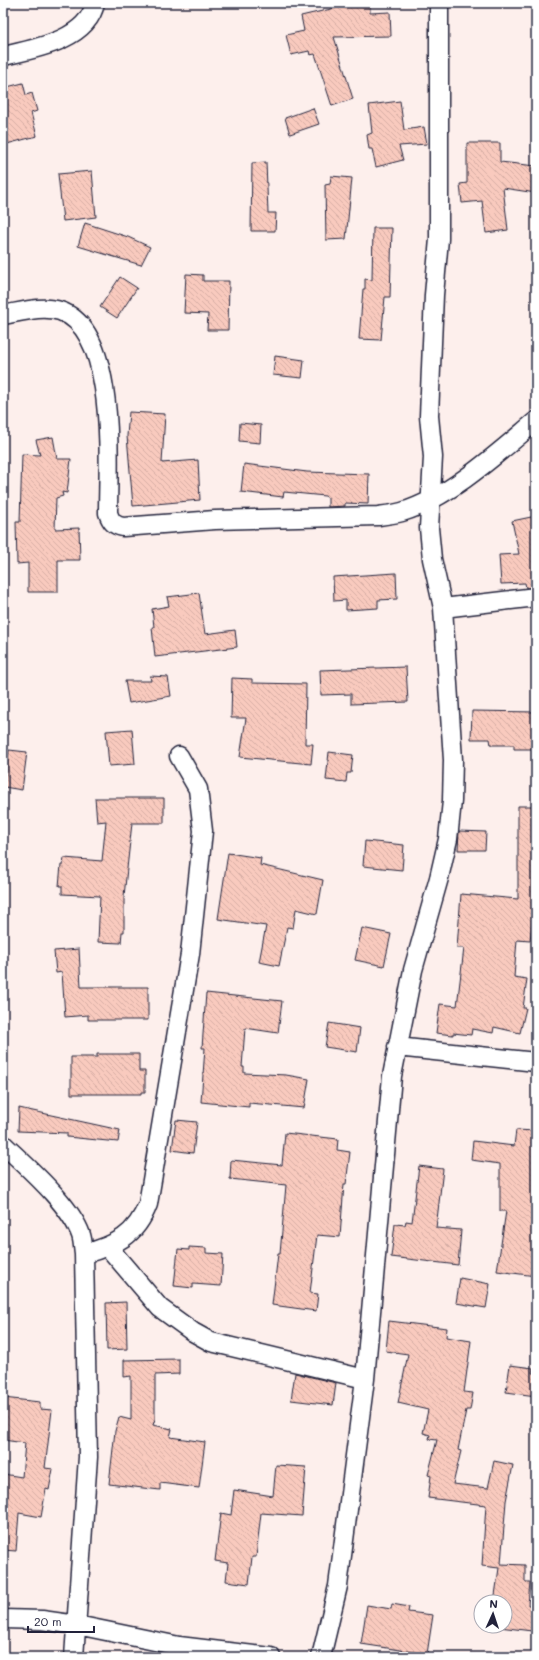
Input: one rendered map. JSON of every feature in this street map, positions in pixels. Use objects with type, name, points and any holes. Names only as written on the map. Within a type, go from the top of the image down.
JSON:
[{"type":"street","points":[[3,56],[45,47],[74,32],[93,13],[95,3]]},
{"type":"street","points":[[321,1657],[338,1586],[365,1379],[392,1076],[413,970],[439,878],[448,839],[452,801],[453,760],[442,608],[432,559],[429,528],[433,457],[429,416],[434,295],[439,238],[440,3]]},
{"type":"street","points":[[3,315],[46,308],[60,311],[74,318],[84,329],[94,347],[104,389],[108,429],[108,513],[110,521],[116,526],[123,527],[216,520],[378,516],[402,512],[431,500],[494,456],[536,421]]},
{"type":"street","points":[[442,608],[536,597]]},
{"type":"street","points":[[84,1254],[108,1247],[130,1234],[142,1220],[148,1204],[190,954],[203,831],[198,789],[179,756]]},
{"type":"street","points":[[397,1047],[536,1062]]},
{"type":"street","points":[[3,1144],[49,1190],[73,1219],[82,1236],[84,1254],[88,1457],[74,1657]]},
{"type":"street","points":[[108,1247],[160,1308],[193,1332],[211,1342],[365,1379]]},
{"type":"street","points":[[3,1619],[42,1620],[77,1625],[179,1646],[271,1657]]},
{"type":"building","points":[[348,3],[370,3],[370,13],[390,12],[391,36],[334,37],[353,99],[332,106],[315,54],[310,55],[309,51],[291,55],[286,35],[304,31],[301,16],[348,5]]},
{"type":"building","points":[[23,83],[26,95],[32,93],[37,111],[31,113],[37,136],[3,145],[3,88]]},
{"type":"building","points":[[400,101],[404,130],[424,127],[427,144],[399,146],[403,160],[376,167],[372,149],[369,149],[367,135],[372,133],[369,105]]},
{"type":"building","points":[[313,108],[319,124],[290,134],[285,118]]},
{"type":"building","points":[[467,143],[500,143],[500,162],[536,166],[536,193],[503,188],[508,230],[486,233],[482,201],[462,203],[460,184],[467,183]]},
{"type":"building","points":[[266,162],[268,213],[276,213],[275,231],[251,231],[252,163]]},
{"type":"building","points":[[92,171],[96,217],[63,221],[58,174]]},
{"type":"building","points":[[331,176],[352,178],[346,239],[326,240],[325,185],[330,184]]},
{"type":"building","points":[[85,223],[128,237],[150,247],[141,265],[78,246]]},
{"type":"building","points":[[373,228],[392,228],[390,297],[385,297],[381,340],[359,339],[365,279],[372,280]]},
{"type":"building","points":[[186,274],[203,275],[203,281],[229,281],[228,330],[207,330],[208,314],[184,313]]},
{"type":"building","points":[[120,277],[137,288],[117,318],[100,307]]},
{"type":"building","points":[[275,356],[304,360],[302,378],[273,375]]},
{"type":"building","points":[[129,412],[165,414],[162,463],[198,460],[200,500],[133,506],[127,436]]},
{"type":"building","points":[[240,423],[261,425],[260,443],[239,441]]},
{"type":"building","points":[[53,437],[57,459],[71,459],[67,493],[62,492],[63,496],[56,498],[55,529],[79,528],[80,560],[58,560],[58,592],[28,592],[28,563],[17,564],[16,522],[20,522],[22,454],[40,455],[36,440]]},
{"type":"building","points":[[244,464],[307,472],[369,474],[368,504],[345,503],[345,506],[328,507],[328,498],[325,496],[284,492],[283,497],[241,492]]},
{"type":"building","points":[[536,516],[536,587],[526,588],[525,583],[501,584],[499,555],[519,554],[512,521]]},
{"type":"building","points":[[396,573],[397,599],[378,600],[378,608],[346,610],[346,600],[334,601],[333,577]]},
{"type":"building","points":[[199,593],[205,634],[235,630],[237,647],[155,657],[152,609],[169,606],[167,597]]},
{"type":"building","points":[[406,667],[408,702],[351,704],[351,694],[321,695],[320,670]]},
{"type":"building","points":[[150,676],[168,677],[171,696],[129,703],[125,681],[151,681]]},
{"type":"building","points":[[232,678],[252,679],[252,683],[306,684],[305,744],[313,744],[311,764],[240,757],[246,718],[231,718]]},
{"type":"building","points":[[472,711],[536,712],[536,749],[514,749],[514,745],[491,745],[490,739],[471,739]]},
{"type":"building","points":[[132,729],[135,764],[109,766],[106,731]]},
{"type":"building","points":[[9,750],[27,752],[22,790],[4,787]]},
{"type":"building","points":[[329,752],[353,755],[351,773],[347,773],[346,782],[326,780]]},
{"type":"building","points":[[95,798],[164,798],[164,823],[132,823],[124,896],[124,932],[122,932],[121,943],[98,942],[100,896],[62,894],[62,886],[59,886],[61,865],[63,865],[64,858],[102,861],[106,821],[97,822]]},
{"type":"building","points":[[518,806],[536,806],[536,890],[530,941],[517,940],[514,977],[527,979],[523,1008],[526,1008],[520,1033],[494,1027],[493,1033],[472,1029],[471,1035],[436,1033],[440,1004],[457,1006],[464,948],[457,948],[461,894],[518,899]]},
{"type":"building","points":[[459,831],[486,832],[485,850],[458,850]]},
{"type":"building","points":[[365,841],[404,845],[402,870],[363,866]]},
{"type":"building","points":[[228,853],[261,858],[260,865],[323,880],[317,914],[296,909],[293,928],[287,927],[279,966],[259,962],[266,926],[218,919]]},
{"type":"building","points":[[362,928],[391,934],[384,966],[355,960]]},
{"type":"building","points":[[79,949],[81,987],[148,987],[148,1020],[88,1020],[88,1015],[65,1017],[62,972],[56,973],[54,951]]},
{"type":"building","points":[[206,993],[282,1001],[278,1033],[245,1028],[242,1067],[244,1067],[244,1073],[286,1075],[309,1079],[304,1108],[249,1103],[249,1107],[201,1102],[205,1048],[202,1048]]},
{"type":"building","points":[[329,1023],[360,1028],[357,1052],[325,1047]]},
{"type":"building","points":[[97,1054],[139,1054],[139,1071],[145,1071],[145,1092],[141,1092],[141,1094],[71,1094],[71,1057],[97,1057]]},
{"type":"building","points":[[19,1108],[120,1130],[118,1142],[67,1137],[67,1133],[18,1131]]},
{"type":"building","points":[[176,1120],[197,1122],[193,1153],[172,1150]]},
{"type":"building","points":[[516,1130],[536,1131],[536,1276],[497,1271],[506,1211],[500,1211],[500,1164],[471,1160],[473,1141],[514,1146]]},
{"type":"building","points":[[285,1133],[338,1139],[337,1150],[350,1152],[346,1184],[344,1184],[340,1237],[317,1235],[310,1293],[318,1294],[316,1311],[272,1305],[278,1254],[280,1254],[286,1185],[230,1179],[231,1160],[282,1165]]},
{"type":"building","points":[[419,1166],[443,1169],[436,1228],[461,1230],[458,1265],[391,1257],[395,1224],[405,1225],[406,1221],[412,1222]]},
{"type":"building","points":[[189,1247],[206,1248],[206,1253],[223,1254],[221,1286],[193,1284],[193,1288],[174,1286],[178,1249],[189,1250]]},
{"type":"building","points":[[460,1278],[490,1284],[486,1308],[456,1303]]},
{"type":"building","points":[[126,1302],[127,1349],[107,1350],[106,1303]]},
{"type":"building","points":[[389,1321],[447,1328],[446,1337],[471,1341],[464,1392],[473,1393],[470,1410],[466,1410],[458,1450],[461,1451],[453,1484],[488,1488],[494,1461],[513,1465],[506,1501],[501,1564],[525,1565],[525,1582],[530,1582],[528,1605],[536,1605],[532,1631],[513,1629],[513,1594],[495,1594],[499,1568],[482,1566],[486,1505],[428,1498],[431,1476],[428,1475],[437,1440],[429,1439],[430,1435],[423,1433],[428,1410],[398,1403],[408,1354],[386,1351]]},
{"type":"building","points":[[179,1359],[179,1374],[155,1375],[155,1419],[153,1425],[172,1429],[170,1437],[205,1442],[199,1488],[160,1483],[160,1490],[109,1484],[115,1431],[119,1417],[131,1420],[131,1376],[124,1377],[124,1360]]},
{"type":"building","points":[[510,1365],[533,1368],[532,1373],[536,1373],[536,1396],[506,1392]]},
{"type":"building","points":[[295,1373],[336,1383],[333,1405],[291,1400]]},
{"type":"building","points":[[3,1398],[40,1402],[40,1409],[52,1410],[45,1468],[53,1469],[49,1490],[46,1489],[41,1517],[19,1513],[16,1551],[3,1550],[3,1474],[22,1477],[25,1443],[3,1440]]},
{"type":"building","points":[[276,1465],[306,1467],[302,1516],[261,1513],[256,1557],[252,1557],[249,1584],[226,1581],[228,1563],[215,1561],[221,1513],[231,1515],[234,1490],[273,1496]]},
{"type":"building","points":[[392,1604],[409,1607],[408,1612],[433,1615],[427,1654],[361,1644],[367,1605],[391,1609]]}]
